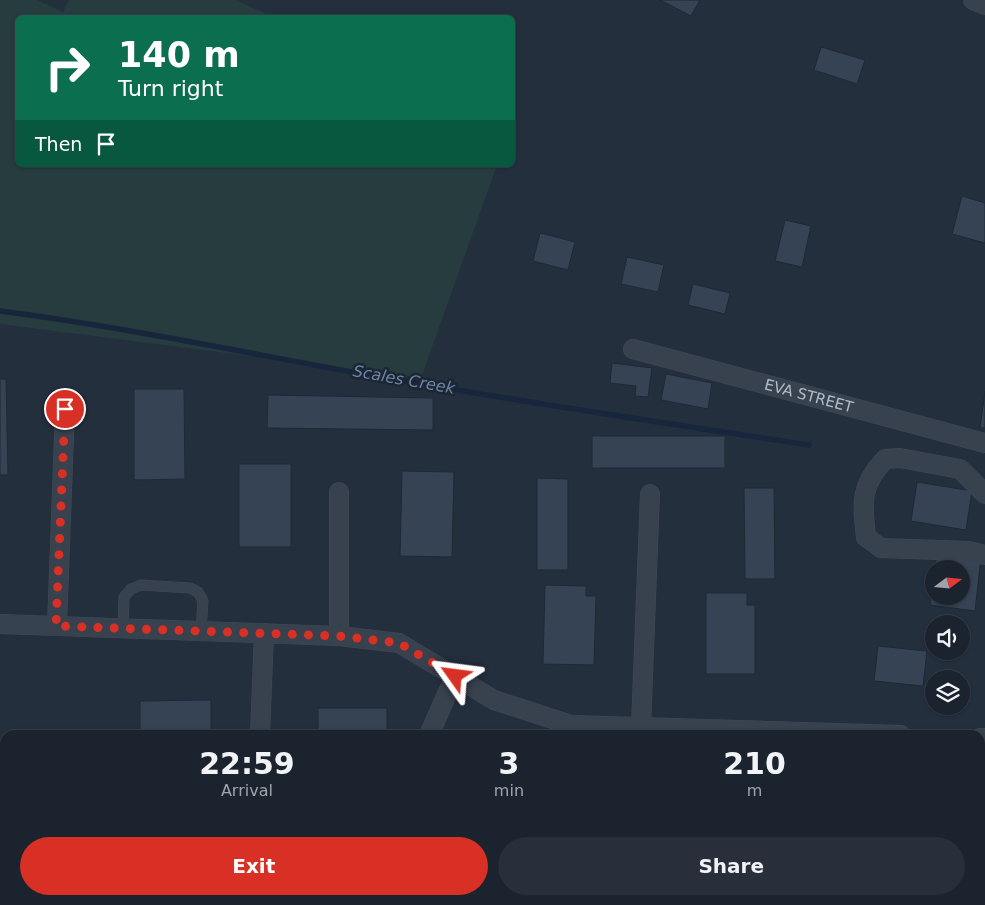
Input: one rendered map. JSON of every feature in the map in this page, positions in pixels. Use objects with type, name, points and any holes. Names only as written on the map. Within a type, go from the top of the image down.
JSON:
[{"type":"street","points":[[973,0],[985,5]]},
{"type":"street","name":"EVA STREET","points":[[633,350],[985,443]]},
{"type":"street","points":[[56,626],[65,409]]},
{"type":"street","points":[[985,494],[960,469],[900,458],[885,459],[870,475],[864,494],[866,537],[881,548],[968,550],[985,555]]},
{"type":"street","points":[[339,492],[339,636]]},
{"type":"street","points":[[641,727],[650,494]]},
{"type":"street","points":[[0,624],[339,636],[399,643],[494,700],[571,730],[641,727],[738,730]]},
{"type":"street","points":[[260,730],[264,634]]},
{"type":"street","points":[[431,730],[455,676]]},
{"type":"lane","points":[[123,629],[124,597],[131,589],[141,585],[190,588],[198,592],[203,601],[201,632]]},
{"type":"green space","points":[[0,0],[37,0],[63,12],[69,0],[236,0],[269,15],[15,15],[15,167],[496,167],[421,378],[0,324]]},
{"type":"building","points":[[660,0],[700,0],[691,16]]},
{"type":"building","points":[[821,47],[865,60],[857,84],[814,70]]},
{"type":"building","points":[[962,196],[985,203],[985,243],[952,234]]},
{"type":"building","points":[[785,220],[811,226],[802,267],[775,261]]},
{"type":"building","points":[[540,233],[575,242],[568,270],[533,261]]},
{"type":"building","points":[[627,257],[664,265],[658,292],[621,284]]},
{"type":"building","points":[[693,284],[730,293],[725,314],[688,305]]},
{"type":"building","points":[[612,363],[652,368],[648,397],[635,396],[636,386],[610,383]]},
{"type":"building","points":[[666,374],[712,383],[708,409],[661,400]]},
{"type":"building","points":[[0,379],[6,379],[8,475],[0,475]]},
{"type":"building","points":[[134,389],[184,389],[185,479],[134,480]]},
{"type":"building","points":[[985,391],[985,428],[980,428]]},
{"type":"building","points":[[268,395],[433,398],[433,430],[267,428]]},
{"type":"building","points":[[592,436],[725,436],[725,468],[592,468]]},
{"type":"building","points":[[239,464],[291,464],[291,547],[239,547]]},
{"type":"building","points":[[402,471],[454,472],[452,557],[400,556]]},
{"type":"building","points":[[537,478],[568,479],[568,570],[537,570]]},
{"type":"building","points":[[917,482],[972,491],[966,530],[911,521]]},
{"type":"building","points":[[744,488],[774,488],[775,579],[745,579]]},
{"type":"building","points":[[937,552],[981,558],[975,611],[930,605],[970,605],[970,560],[936,560]]},
{"type":"building","points":[[545,585],[586,586],[586,596],[596,596],[594,665],[543,664]]},
{"type":"building","points":[[706,593],[747,593],[747,605],[755,605],[755,674],[706,674]]},
{"type":"building","points":[[878,646],[925,651],[923,686],[874,681]]},
{"type":"building","points":[[211,700],[211,730],[140,730],[140,701]]},
{"type":"building","points":[[318,708],[387,708],[387,730],[318,730]]},
{"type":"waterway","name":"Scales Creek","points":[[0,311],[139,332],[479,394],[809,445]]},
{"type":"route","points":[[65,409],[56,626],[339,636],[399,643],[455,676]]}]
